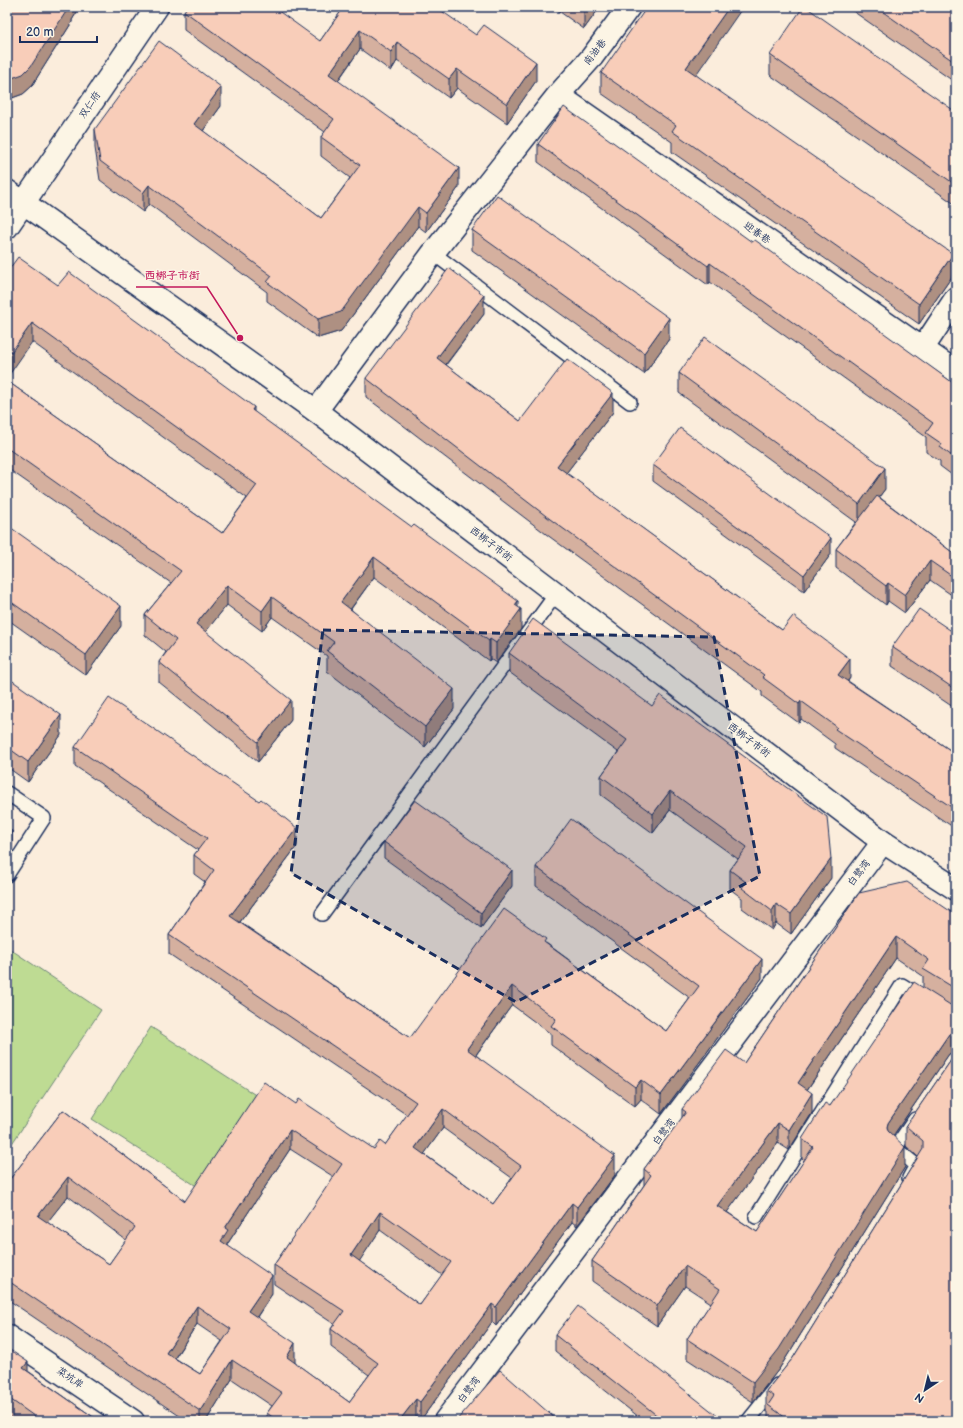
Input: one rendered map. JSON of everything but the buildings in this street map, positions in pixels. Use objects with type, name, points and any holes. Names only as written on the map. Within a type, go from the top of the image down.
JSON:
[{"type":"street","name":"双仁府","points":[[7,227],[15,197],[157,7]]},
{"type":"street","name":"南油巷","points":[[316,411],[432,253],[558,95],[592,57],[629,7]]},
{"type":"street","name":"迎春巷","points":[[558,95],[956,372]]},
{"type":"street","name":"西梆子市街","points":[[15,197],[316,411],[883,842],[956,889]]},
{"type":"street","points":[[923,348],[956,298]]},
{"type":"street","name":"白鹭湾","points":[[445,1421],[883,842]]},
{"type":"street","name":"菜坑岸","points":[[7,1336],[133,1421]]},
{"type":"lane","points":[[432,253],[630,402]]},
{"type":"lane","points":[[322,914],[556,594]]},
{"type":"lane","points":[[7,793],[44,818],[7,876]]},
{"type":"lane","points":[[756,1217],[902,985],[932,1004]]},
{"type":"lane","points":[[901,1192],[916,1165],[895,1148],[921,1110]]},
{"type":"lane","points":[[748,1421],[786,1374]]},
{"type":"highlighted area","points":[[323,630],[714,637],[760,876],[516,1002],[291,873]]},
{"type":"green space","points":[[7,947],[101,1010],[7,1151]]},
{"type":"green space","points":[[151,1027],[257,1096],[198,1187],[92,1119]]},
{"type":"place","name":"西梆子市街","points":[[240,338]]}]
